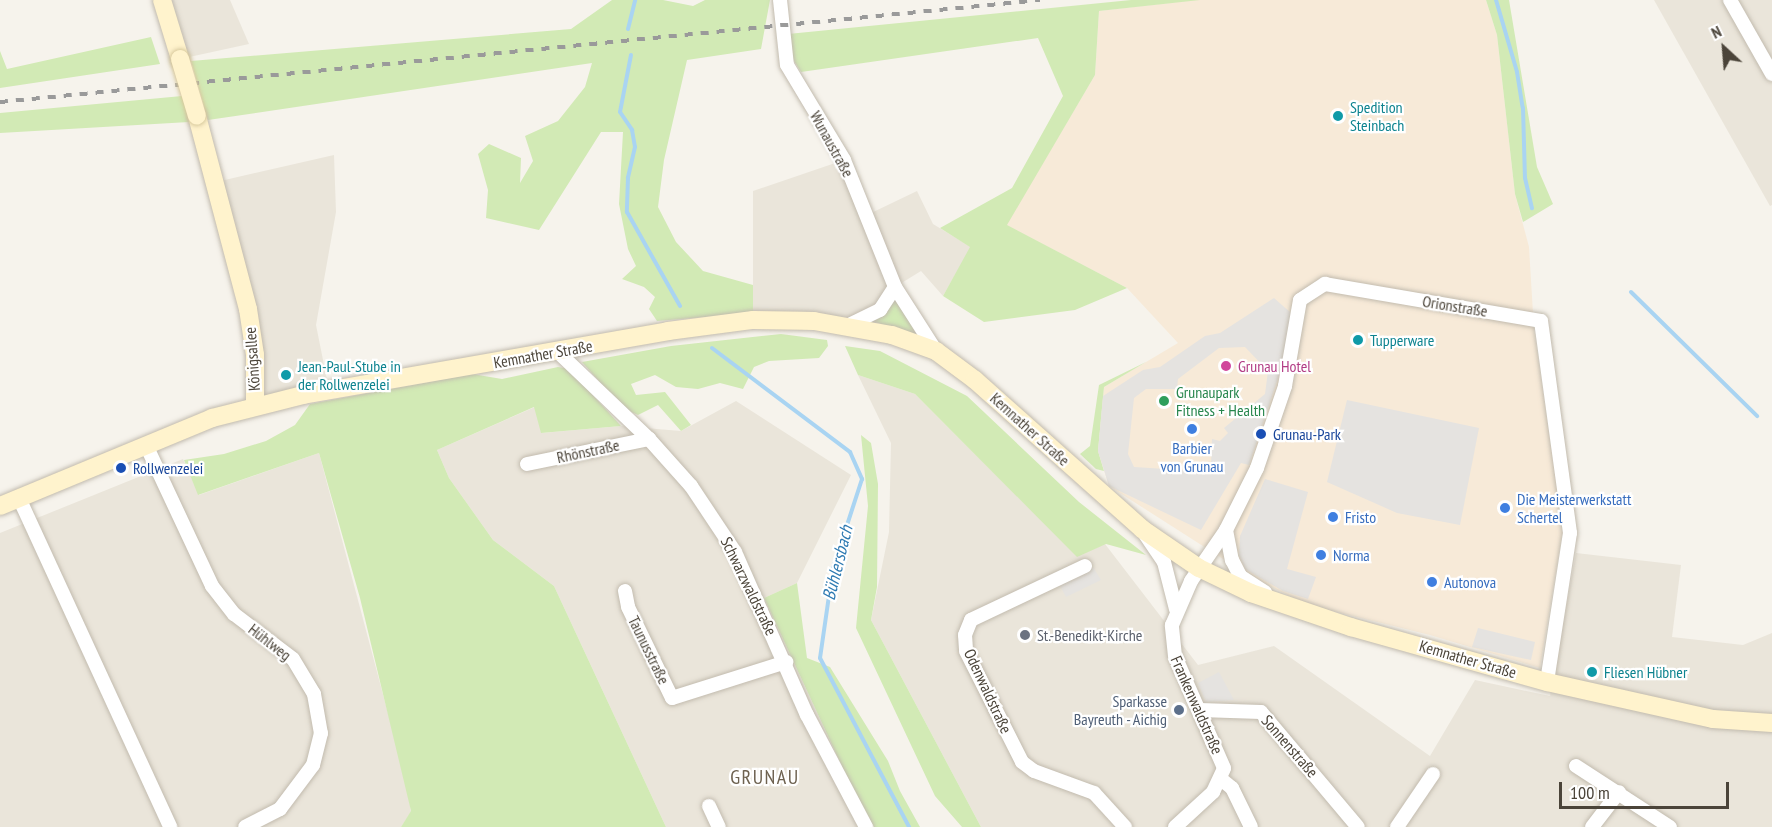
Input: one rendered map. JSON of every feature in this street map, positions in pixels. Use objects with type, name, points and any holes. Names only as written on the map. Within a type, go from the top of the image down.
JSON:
[{"type":"main road","name":"Königsallee","points":[[0,506],[146,445],[255,406],[255,356],[248,309],[197,116],[162,0]]},
{"type":"main road","name":"Kemnather Straße","points":[[255,406],[329,390],[753,320],[814,321],[892,335],[936,351],[975,380],[1142,529],[1199,568],[1288,607],[1547,682],[1713,719],[1772,723]]},
{"type":"street","name":"Wunaustraße","points":[[780,0],[787,65],[844,160],[895,287],[936,351]]},
{"type":"street","points":[[1730,0],[1772,74]]},
{"type":"street","name":"Orionstraße","points":[[1199,568],[1226,530],[1257,468],[1285,386],[1300,300],[1313,290],[1325,284],[1541,321],[1570,533],[1547,682]]},
{"type":"street","points":[[848,326],[880,310],[895,287]]},
{"type":"street","name":"Schwarzwaldstraße","points":[[559,353],[649,439],[691,486],[735,552],[786,662],[812,725],[866,827]]},
{"type":"street","name":"Rhönstraße","points":[[527,464],[649,439]]},
{"type":"street","name":"Hühlweg","points":[[146,445],[212,586],[234,614],[293,659],[314,694],[321,733],[313,765],[280,809],[245,827]]},
{"type":"street","points":[[19,498],[170,827]]},
{"type":"street","name":"Frankenwaldstraße","points":[[1142,529],[1164,562],[1176,609]]},
{"type":"street","points":[[1226,530],[1232,560],[1240,576],[1288,607]]},
{"type":"street","name":"Odenwaldstraße","points":[[1085,566],[971,620],[965,635],[966,651],[1022,762],[1034,771],[1094,793],[1125,827]]},
{"type":"street","name":"Frankenwaldstraße","points":[[1199,568],[1176,609],[1171,640],[1224,768],[1222,780],[1232,788],[1251,827]]},
{"type":"street","name":"Taunusstraße","points":[[626,591],[628,607],[672,698],[786,662]]},
{"type":"street","name":"Sonnenstraße","points":[[1200,710],[1211,707],[1262,712],[1358,827]]},
{"type":"street","points":[[1576,766],[1670,827]]},
{"type":"street","points":[[1397,827],[1433,774]]},
{"type":"street","points":[[1175,827],[1222,780]]},
{"type":"street","points":[[1592,827],[1619,792]]},
{"type":"street","points":[[710,806],[719,827]]},
{"type":"shaded area","points":[[162,0],[230,0],[249,44],[180,59]]},
{"type":"shaded area","points":[[1194,0],[1486,0],[1497,35],[1515,194],[1529,247],[1534,330],[1563,529],[1540,668],[1430,635],[1308,605],[1253,578],[1109,486],[1098,451],[1104,387],[1178,343],[1127,288],[1006,225],[1095,75],[1099,11]]},
{"type":"shaded area","points":[[1654,0],[1772,0],[1772,205],[1770,206]]},
{"type":"shaded area","points":[[334,155],[336,212],[316,325],[329,390],[255,406],[255,355],[216,182]]},
{"type":"shaded area","points":[[844,160],[867,215],[917,191],[933,224],[971,247],[943,296],[921,271],[895,287],[880,310],[847,326],[753,320],[753,191]]},
{"type":"shaded area","points":[[1274,298],[1291,313],[1282,366],[1249,465],[1241,463],[1201,530],[1109,486],[1098,451],[1103,396],[1143,370],[1160,367],[1205,336],[1220,333]],"holes":[[[1245,347],[1268,371],[1265,394],[1224,428],[1228,433],[1220,441],[1212,439],[1211,465],[1197,471],[1134,467],[1128,454],[1134,398],[1146,389],[1177,389],[1178,379],[1219,348]]]},
{"type":"shaded area","points":[[858,375],[915,394],[1077,556],[1105,544],[1198,665],[1274,646],[1430,756],[1475,680],[1550,696],[1576,553],[1681,565],[1672,637],[1743,645],[1772,633],[1772,827],[981,827],[871,620],[889,532],[891,443]]},
{"type":"shaded area","points":[[1347,400],[1479,428],[1460,525],[1397,513],[1327,482]]},
{"type":"shaded area","points":[[736,401],[851,475],[797,583],[764,598],[859,803],[874,827],[666,827],[554,586],[493,540],[449,478],[437,450],[535,407],[542,433],[621,426],[681,431]]},
{"type":"shaded area","points":[[319,453],[407,785],[411,812],[401,827],[0,827],[0,533],[183,459],[199,495]]},
{"type":"shaded area","points":[[1265,479],[1308,492],[1287,569],[1316,577],[1308,599],[1283,591],[1245,569],[1239,555],[1240,536]]},
{"type":"shaded area","points":[[1093,567],[1101,580],[1066,597],[1059,584]]},
{"type":"shaded area","points":[[1478,628],[1535,642],[1531,660],[1472,647]]},
{"type":"shaded area","points":[[1219,672],[1234,700],[1206,702],[1198,683]]},
{"type":"green space","points":[[612,0],[663,0],[693,6],[705,0],[770,0],[761,49],[687,60],[664,160],[658,207],[676,242],[703,271],[753,285],[753,313],[657,321],[649,309],[655,297],[644,287],[622,279],[636,266],[628,249],[619,204],[623,132],[601,132],[539,230],[486,218],[488,190],[478,154],[489,144],[521,158],[520,183],[533,161],[525,136],[558,121],[585,87],[592,63],[208,120],[191,61],[571,29]]},
{"type":"green space","points":[[1131,0],[1200,0],[1099,11],[1095,75],[1007,225],[1127,288],[1075,310],[984,322],[943,296],[970,247],[940,228],[1012,188],[1063,96],[1038,38],[801,72],[791,56],[788,34]]},
{"type":"green space","points":[[1486,0],[1509,0],[1537,167],[1553,204],[1523,222],[1515,194],[1497,35]]},
{"type":"green space","points":[[151,37],[160,64],[0,88],[0,51],[7,69]]},
{"type":"green space","points":[[182,96],[189,122],[0,133],[0,113]]},
{"type":"green space","points":[[895,293],[920,336],[865,319]]},
{"type":"green space","points":[[781,334],[827,340],[828,346],[819,358],[769,361],[754,367],[743,389],[720,383],[698,389],[676,387],[655,375],[631,384],[636,395],[665,392],[691,425],[681,431],[658,405],[638,415],[623,408],[582,362],[671,346]]},
{"type":"green space","points":[[845,346],[880,351],[967,396],[1079,502],[1146,555],[1106,544],[1077,557],[915,394],[858,375]]},
{"type":"green space","points":[[1146,362],[1104,387],[1098,451],[1104,471],[1096,469],[1080,454],[1090,446],[1099,385]]},
{"type":"green space","points":[[558,367],[569,369],[621,426],[541,433],[534,407],[437,450],[449,478],[493,540],[554,586],[666,827],[401,827],[411,811],[360,598],[319,453],[198,495],[184,460],[224,454],[266,441],[295,425],[310,404],[472,374],[502,379]]},
{"type":"green space","points":[[861,435],[871,443],[878,484],[877,587],[871,620],[981,827],[962,827],[935,796],[856,628],[868,506]]},
{"type":"green space","points":[[797,583],[807,658],[830,667],[888,761],[900,791],[920,827],[874,827],[859,803],[764,598]]},
{"type":"waterway","name":"Bühlersbach","points":[[628,29],[635,0]]},
{"type":"waterway","points":[[1496,0],[1517,72],[1523,108],[1525,178],[1532,208]]},
{"type":"waterway","name":"Bühlersbach","points":[[631,55],[620,112],[632,130],[635,147],[628,178],[627,212],[680,306]]},
{"type":"waterway","points":[[1631,292],[1757,416]]},
{"type":"waterway","name":"Bühlersbach","points":[[712,348],[850,452],[862,479],[833,568],[820,658],[909,827]]},
{"type":"railway","points":[[0,102],[1040,0]]},
{"type":"place","name":"Spedition Steinbach","points":[[1338,116]]},
{"type":"place","name":"Tupperware","points":[[1358,340]]},
{"type":"place","name":"Grunau Hotel","points":[[1226,366]]},
{"type":"place","name":"Jean-Paul-Stube in der Rollwenzelei","points":[[286,375]]},
{"type":"place","name":"Grunaupark Fitness + Health","points":[[1164,401]]},
{"type":"place","name":"Barbier von Grunau","points":[[1192,429]]},
{"type":"place","name":"Grunau-Park","points":[[1261,434]]},
{"type":"place","name":"Rollwenzelei","points":[[121,468]]},
{"type":"place","name":"Die Meisterwerkstatt Schertel","points":[[1505,508]]},
{"type":"place","name":"Fristo","points":[[1333,517]]},
{"type":"place","name":"Norma","points":[[1321,555]]},
{"type":"place","name":"Autonova","points":[[1432,582]]},
{"type":"place","name":"St.-Benedikt-Kirche","points":[[1025,635]]},
{"type":"place","name":"Fliesen Hübner","points":[[1592,672]]},
{"type":"place","name":"Sparkasse Bayreuth - Aichig","points":[[1179,710]]},
{"type":"district","name":"GRUNAU","points":[[765,777]]}]
